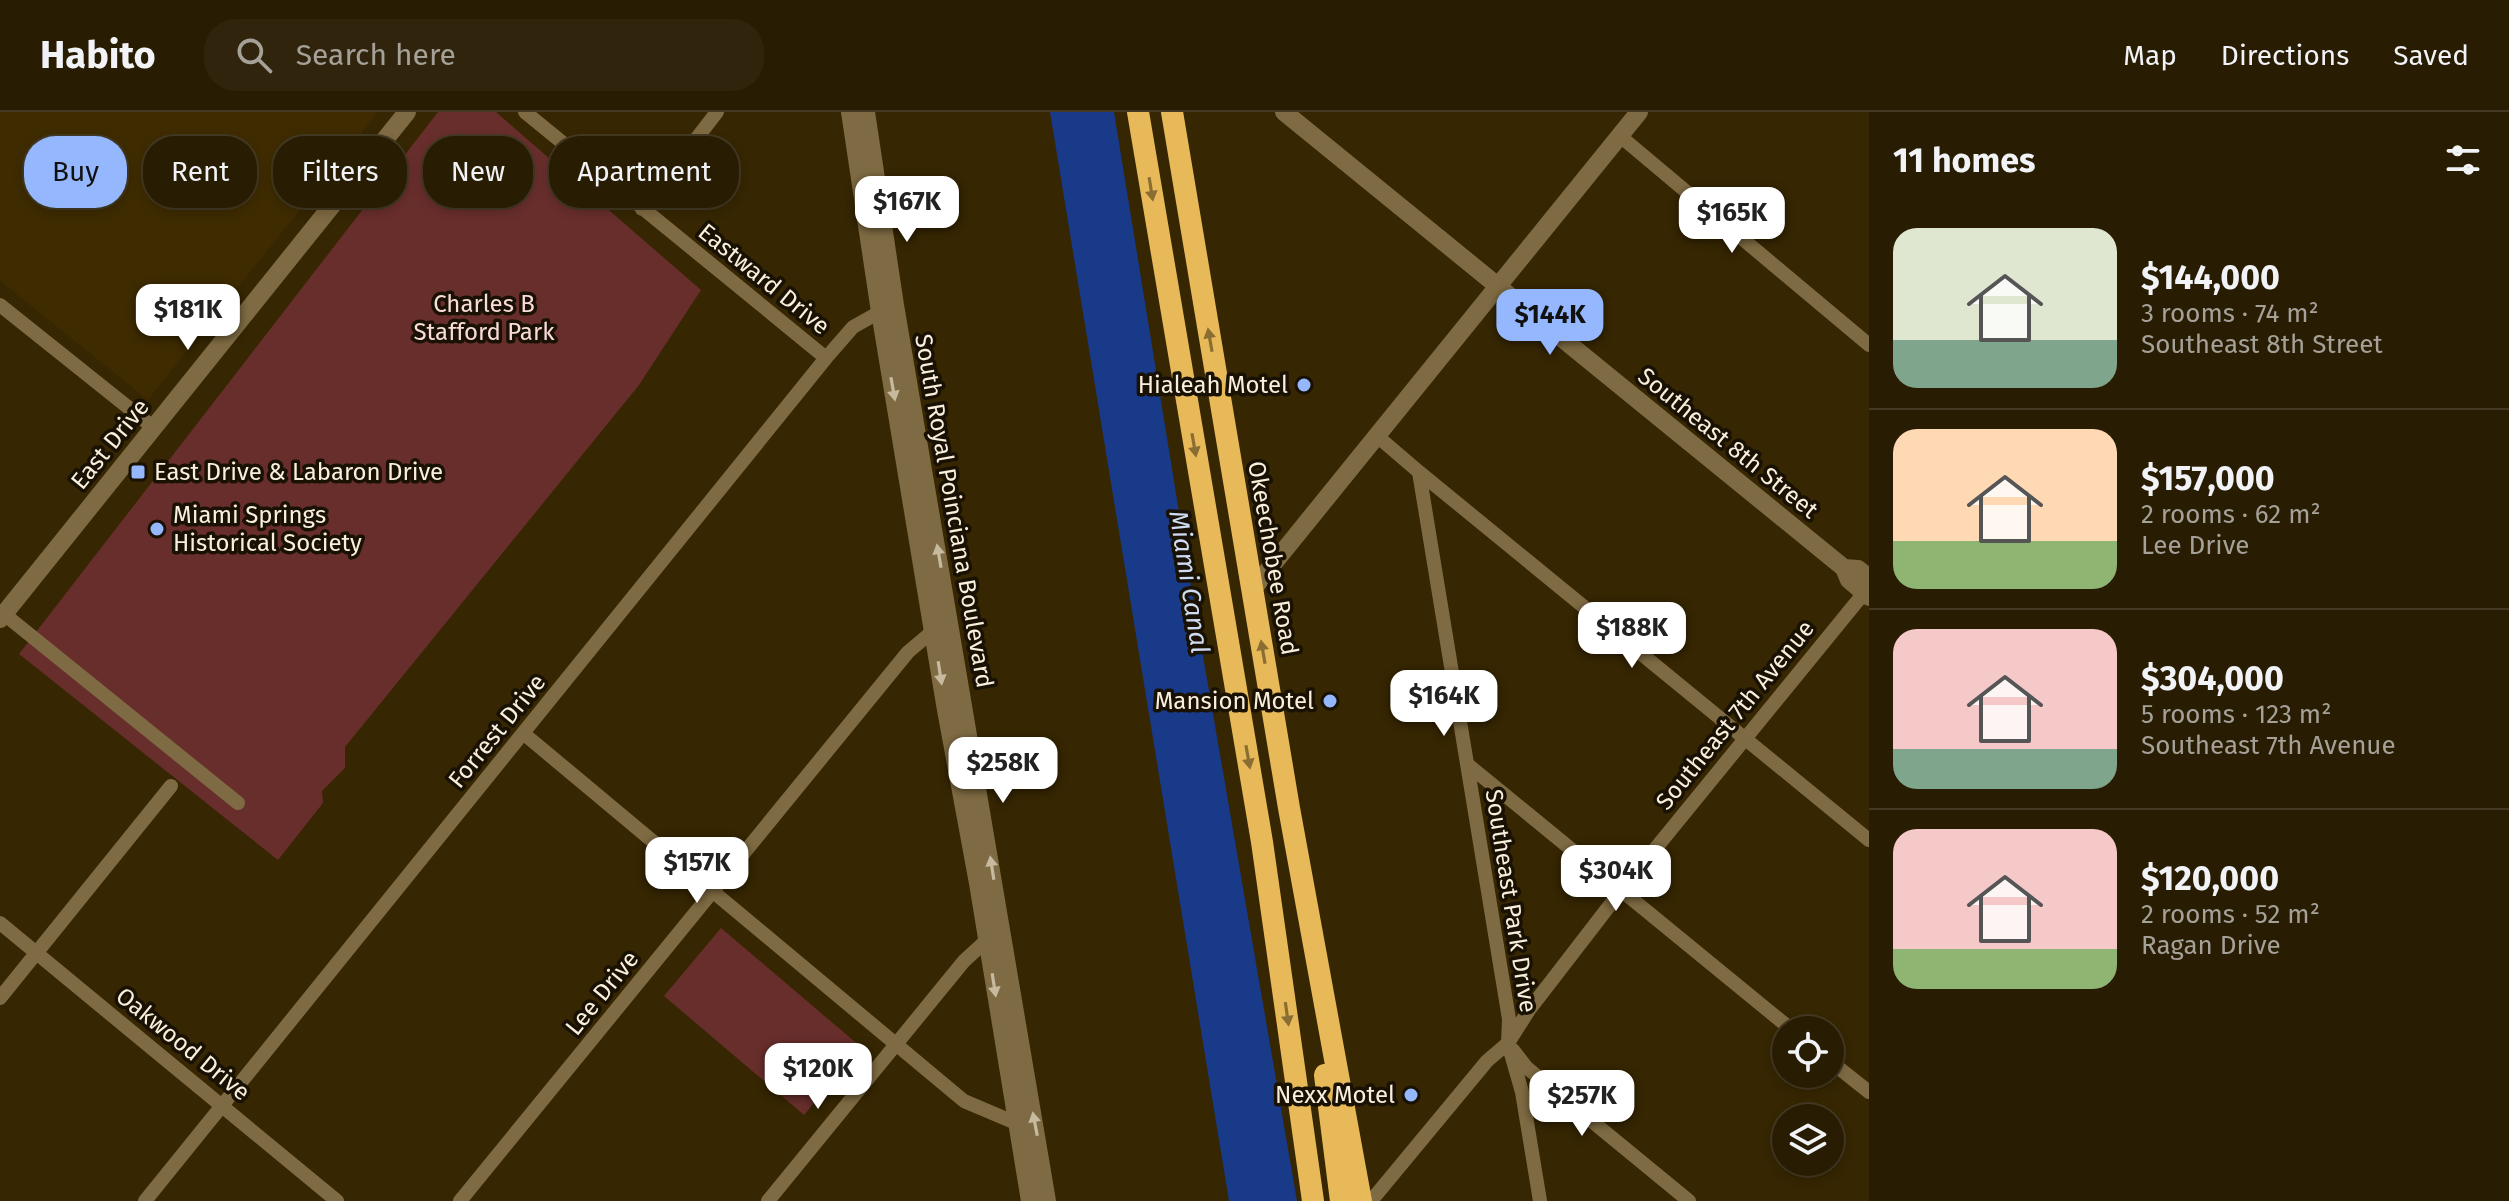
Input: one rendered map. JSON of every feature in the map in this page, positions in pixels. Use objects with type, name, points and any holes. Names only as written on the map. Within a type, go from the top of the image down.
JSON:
[{"type":"highway","points":[[1138,112],[1262,842],[1313,1201]]},
{"type":"highway","name":"Okeechobee Road","points":[[1172,112],[1304,894],[1361,1201]]},
{"type":"highway","points":[[1304,894],[1316,1015],[1341,1201]]},
{"type":"street","name":"East Drive","points":[[2,616],[407,112]]},
{"type":"street","name":"Eastward Drive","points":[[525,112],[826,358]]},
{"type":"street","points":[[642,209],[717,112]]},
{"type":"street","name":"South Royal Poinciana Boulevard","points":[[850,112],[1047,1201]]},
{"type":"street","name":"South Royal Poinciana Boulevard","points":[[866,112],[887,308],[933,631],[1030,1201]]},
{"type":"street","name":"Southeast 8th Street","points":[[1284,112],[1844,568],[1849,580],[1867,589]]},
{"type":"street","points":[[1252,590],[1639,112]]},
{"type":"street","points":[[1620,136],[1869,345]]},
{"type":"street","points":[[0,305],[154,428]]},
{"type":"street","name":"Forrest Drive","points":[[145,1201],[826,358],[853,327],[887,308]]},
{"type":"street","points":[[1377,436],[1869,840]]},
{"type":"street","name":"Southeast Park Drive","points":[[1419,472],[1509,1019],[1508,1043],[1522,1092],[1540,1201]]},
{"type":"street","name":"Southeast 7th Avenue","points":[[1371,1201],[1487,1061],[1508,1043],[1529,1010],[1620,892],[1867,589]]},
{"type":"street","points":[[2,616],[238,803]]},
{"type":"street","name":"Lee Drive","points":[[460,1201],[908,652],[933,631]]},
{"type":"street","points":[[523,733],[964,1101],[1016,1123]]},
{"type":"street","points":[[1467,764],[1775,1016]]},
{"type":"street","points":[[0,998],[171,786]]},
{"type":"street","name":"Oakwood Drive","points":[[0,923],[337,1201]]},
{"type":"street","points":[[768,1201],[964,961],[987,940]]},
{"type":"street","points":[[1508,1043],[1527,1068],[1689,1201]]},
{"type":"street","points":[[1844,1072],[1869,1092]]},
{"type":"shaded area","points":[[0,112],[378,112],[359,136],[273,136],[273,208],[301,208],[148,400],[0,281]]},
{"type":"green space","name":"Charles B Stafford Park","points":[[438,112],[496,112],[524,136],[423,136],[423,208],[533,208],[533,144],[549,158],[549,208],[607,208],[701,290],[639,385],[345,747],[345,768],[322,791],[323,803],[278,860],[19,654],[364,208],[407,208],[407,152]]},
{"type":"green space","points":[[721,928],[861,1047],[804,1115],[664,996]]},
{"type":"water","name":"Miami Canal","points":[[1050,112],[1114,112],[1193,598],[1297,1201],[1229,1201]]},
{"type":"place","name":"Hialeah Motel","points":[[1304,385]]},
{"type":"place","name":"East Drive & Labaron Drive","points":[[138,472]]},
{"type":"place","name":"Miami Springs Historical Society","points":[[157,529]]},
{"type":"place","name":"Mansion Motel","points":[[1330,701]]},
{"type":"place","name":"Nexx Motel","points":[[1411,1095]]}]
